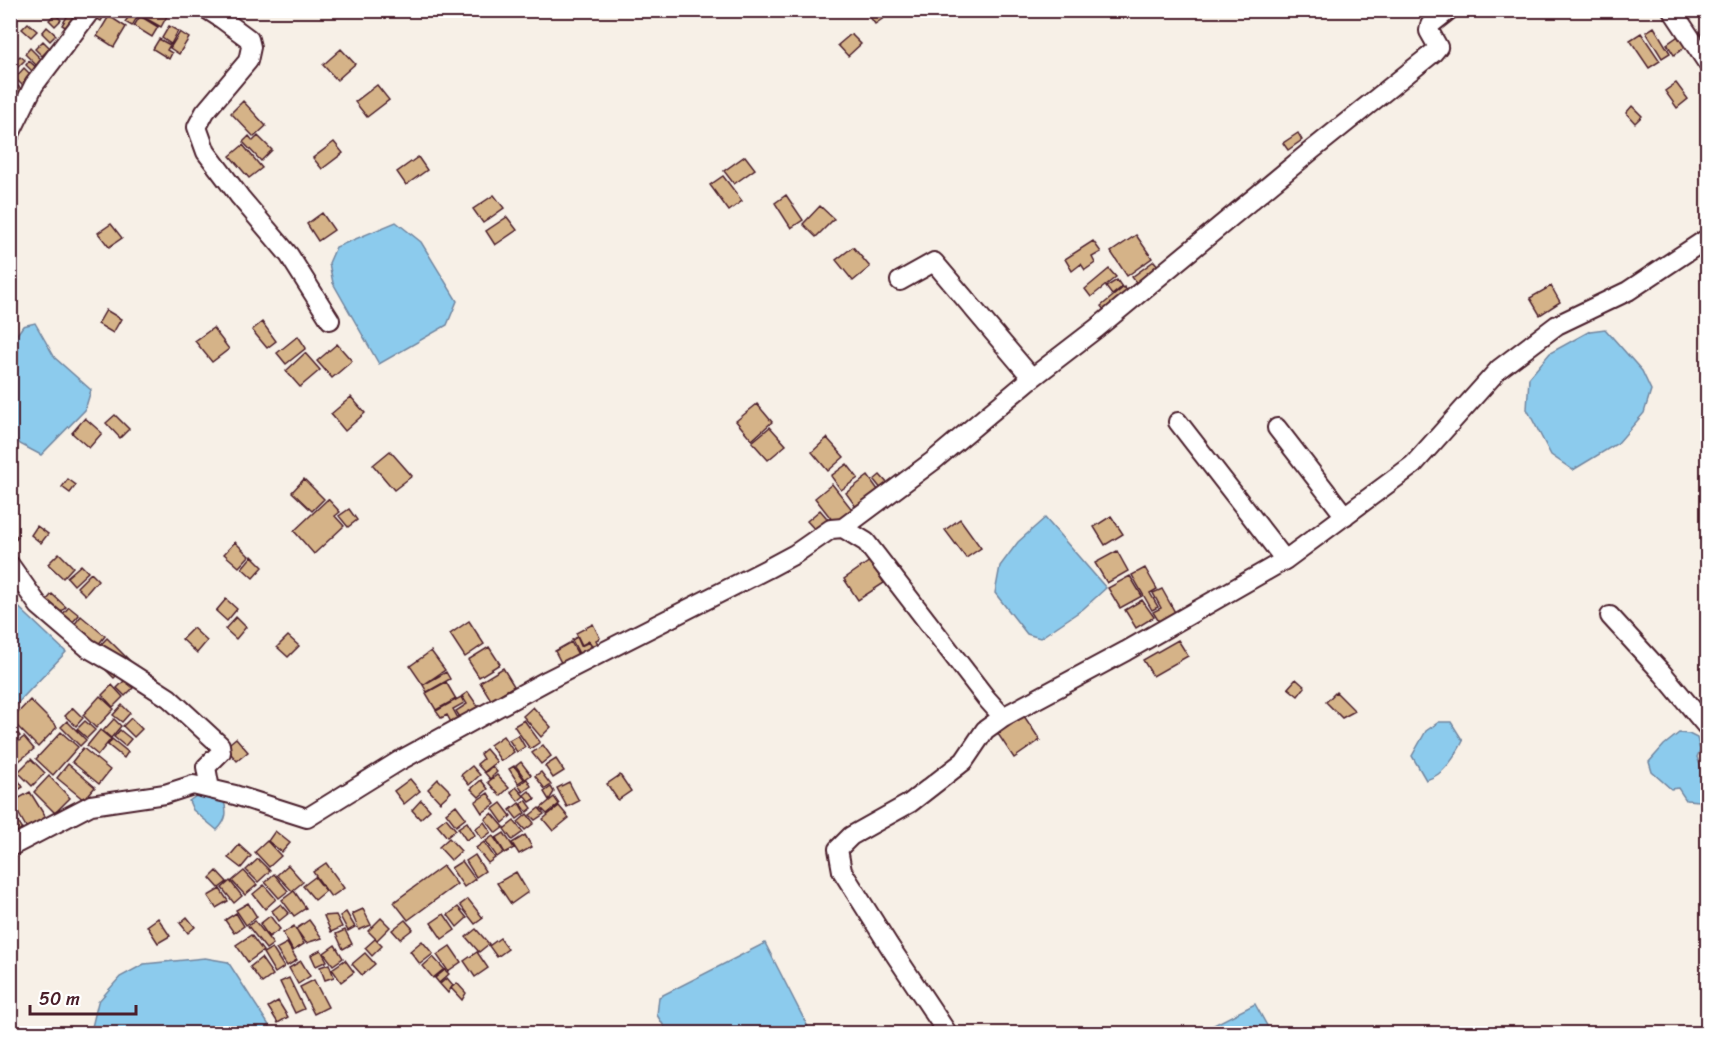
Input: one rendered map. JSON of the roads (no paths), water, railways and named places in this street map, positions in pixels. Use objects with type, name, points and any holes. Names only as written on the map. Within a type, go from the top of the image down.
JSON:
[{"type":"street","points":[[10,134],[34,85],[91,10]]},
{"type":"street","points":[[208,10],[249,39],[251,47],[248,61],[205,112],[197,127],[206,152],[289,255],[330,320]]},
{"type":"street","points":[[10,847],[91,805],[165,794],[193,785],[235,795],[307,818],[399,761],[548,680],[795,554],[831,529],[843,528],[933,461],[1433,53],[1438,47],[1429,31],[1430,25],[1449,10]]},
{"type":"street","points":[[1672,10],[1707,64]]},
{"type":"street","points":[[948,1034],[842,870],[838,849],[851,836],[910,802],[964,761],[985,730],[1003,717],[1285,560],[1413,465],[1499,369],[1557,325],[1628,291],[1707,238]]},
{"type":"street","points":[[900,281],[934,262],[1032,378]]},
{"type":"street","points":[[1178,422],[1285,560]]},
{"type":"street","points":[[1277,428],[1345,516]]},
{"type":"street","points":[[843,528],[866,542],[1003,717]]},
{"type":"street","points":[[10,565],[39,606],[88,648],[122,667],[169,699],[220,745],[221,752],[206,767],[210,789]]},
{"type":"street","points":[[1610,616],[1663,674],[1707,728]]},
{"type":"water","points":[[396,222],[421,242],[457,301],[447,325],[379,364],[333,283],[329,263],[336,247]]},
{"type":"water","points":[[35,323],[55,358],[91,390],[85,410],[41,455],[20,444],[11,431],[11,343],[23,326]]},
{"type":"water","points":[[1605,329],[1642,371],[1651,390],[1644,413],[1618,443],[1573,470],[1551,455],[1527,409],[1529,378],[1550,353],[1590,331]]},
{"type":"water","points":[[1045,518],[1106,588],[1083,609],[1040,638],[1027,634],[995,593],[1000,566],[1018,542]]},
{"type":"water","points":[[10,599],[66,652],[11,710],[10,710]]},
{"type":"water","points":[[1439,722],[1451,722],[1463,741],[1444,770],[1426,780],[1412,756],[1426,731]]},
{"type":"water","points":[[1679,733],[1697,738],[1700,750],[1697,757],[1703,779],[1699,801],[1686,800],[1678,788],[1671,789],[1652,772],[1649,762]]},
{"type":"water","points":[[199,794],[223,799],[226,816],[217,830],[193,810],[189,801]]},
{"type":"water","points":[[765,943],[810,1031],[801,1034],[668,1033],[657,1015],[659,997]]},
{"type":"water","points":[[205,958],[228,962],[274,1033],[96,1033],[92,1027],[98,1002],[120,977],[144,964]]},
{"type":"water","points":[[1255,1004],[1271,1033],[1203,1033],[1202,1031]]}]
